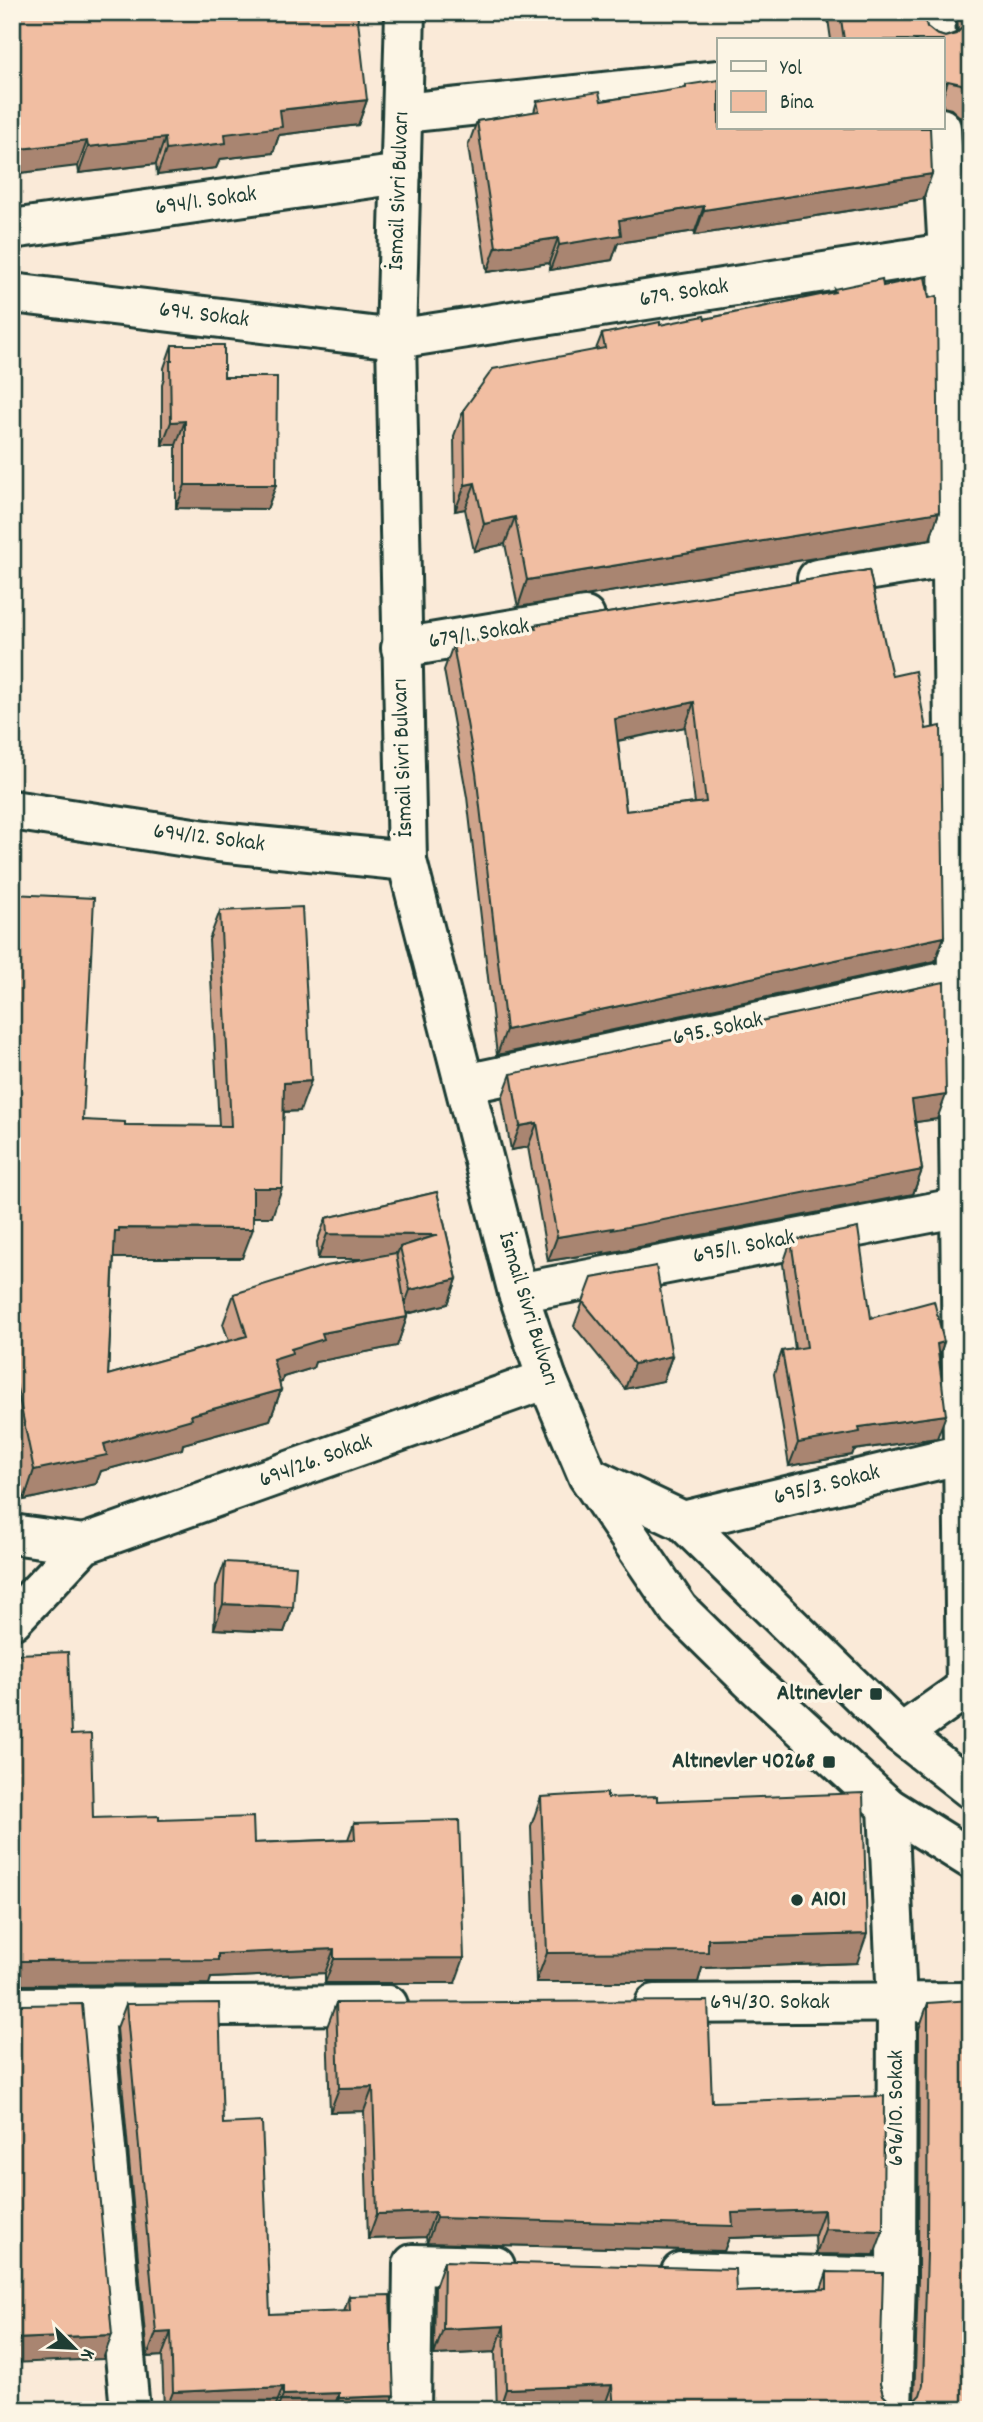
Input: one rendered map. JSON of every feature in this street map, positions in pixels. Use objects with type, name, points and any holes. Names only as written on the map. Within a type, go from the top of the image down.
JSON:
[{"type":"street","name":"İsmail Sivri Bulvarı","points":[[405,12],[396,339],[407,861],[518,1293],[547,1380],[588,1476],[679,1610],[750,1680],[888,1807],[971,1859]]},
{"type":"street","points":[[935,12],[936,38]]},
{"type":"street","points":[[403,113],[717,80]]},
{"type":"street","points":[[901,1734],[968,1688],[959,251],[941,130]]},
{"type":"street","name":"694/1. Sokak","points":[[12,229],[401,174]]},
{"type":"street","name":"679. Sokak","points":[[396,339],[959,251]]},
{"type":"street","name":"694. Sokak","points":[[12,293],[396,339]]},
{"type":"street","points":[[786,584],[961,556]]},
{"type":"street","name":"679/1. Sokak","points":[[401,648],[621,611]]},
{"type":"street","name":"694/12. Sokak","points":[[12,810],[219,842],[407,861]]},
{"type":"street","name":"695. Sokak","points":[[465,1084],[964,977]]},
{"type":"street","name":"695/1. Sokak","points":[[518,1293],[965,1205]]},
{"type":"street","name":"694/26. Sokak","points":[[12,1620],[84,1544],[547,1380]]},
{"type":"street","name":"695/3. Sokak","points":[[683,1521],[967,1452]]},
{"type":"street","points":[[588,1476],[683,1521],[901,1734],[971,1789]]},
{"type":"street","name":"694/26. Sokak","points":[[12,1534],[84,1544]]},
{"type":"street","name":"696/10. Sokak","points":[[888,1807],[897,2003],[896,2278],[892,2410]]},
{"type":"street","name":"694/30. Sokak","points":[[620,2004],[971,2003]]},
{"type":"street","points":[[12,2007],[426,2005]]},
{"type":"street","points":[[93,2007],[130,2410]]},
{"type":"street","points":[[411,2410],[413,2264],[524,2267]]},
{"type":"street","points":[[648,2271],[896,2278]]},
{"type":"building","points":[[12,12],[357,12],[367,100],[280,110],[282,127],[225,134],[226,143],[166,150],[165,138],[88,147],[87,141],[12,150]]},
{"type":"building","points":[[840,12],[923,12],[927,27],[945,37],[956,34],[964,26],[967,12],[971,12],[971,98],[961,84],[944,83],[944,38],[844,38]]},
{"type":"building","points":[[717,80],[717,130],[930,130],[932,174],[704,210],[704,206],[619,220],[621,235],[559,245],[558,238],[496,247],[477,121],[539,111],[537,101],[599,92],[601,101],[686,88],[686,85]]},
{"type":"building","points":[[925,277],[929,298],[937,296],[939,512],[527,580],[515,517],[484,524],[475,483],[465,485],[464,409],[493,369],[605,348],[602,334],[660,322],[660,325],[704,316],[705,319],[835,292],[834,289],[882,279],[883,286]]},
{"type":"building","points":[[172,345],[224,345],[224,377],[277,377],[276,485],[185,485],[185,421],[171,422]]},
{"type":"building","points":[[869,570],[892,676],[915,671],[926,729],[941,726],[944,937],[506,1030],[476,773],[453,645],[536,629],[535,625]],"holes":[[[694,702],[706,802],[626,811],[615,719]]]},
{"type":"building","points":[[12,894],[94,898],[83,1120],[125,1122],[125,1125],[231,1126],[220,911],[302,907],[311,1081],[284,1083],[282,1188],[253,1188],[253,1229],[119,1228],[119,1231],[115,1231],[108,1375],[247,1336],[234,1294],[321,1267],[396,1253],[407,1317],[322,1333],[324,1339],[291,1349],[292,1353],[273,1359],[281,1390],[191,1415],[192,1419],[104,1444],[107,1455],[34,1470],[12,1364]]},
{"type":"building","points":[[944,982],[946,1095],[912,1100],[922,1170],[612,1230],[613,1228],[557,1237],[537,1123],[520,1126],[511,1074]]},
{"type":"building","points":[[437,1192],[457,1279],[410,1290],[400,1247],[438,1235],[327,1234],[326,1218]]},
{"type":"building","points":[[858,1228],[871,1318],[934,1301],[944,1342],[937,1344],[946,1415],[859,1427],[860,1432],[798,1443],[782,1351],[807,1347],[791,1241]]},
{"type":"building","points":[[656,1266],[672,1356],[634,1364],[583,1302],[592,1278]]},
{"type":"building","points":[[225,1562],[296,1566],[293,1607],[223,1604]]},
{"type":"building","points":[[68,1652],[71,1735],[91,1734],[93,1818],[159,1816],[159,1820],[253,1817],[254,1843],[355,1839],[354,1823],[459,1820],[464,1958],[334,1959],[334,1949],[218,1954],[218,1960],[12,1963],[12,1737],[21,1736],[18,1654]]},
{"type":"building","points":[[607,1793],[607,1798],[657,1796],[657,1801],[863,1793],[867,1934],[708,1939],[708,1952],[547,1953],[541,1797]]},
{"type":"building","points":[[971,2000],[971,2410],[614,2410],[612,2385],[506,2389],[504,2326],[443,2329],[444,2261],[735,2269],[736,2292],[827,2289],[827,2272],[883,2273],[880,2384],[883,2395],[891,2403],[901,2406],[912,2403],[920,2395],[923,2385],[927,2253],[928,2003]]},
{"type":"building","points":[[708,2001],[712,2102],[884,2096],[883,2231],[825,2229],[824,2210],[732,2213],[733,2226],[436,2218],[435,2212],[377,2214],[373,2087],[339,2088],[336,2003]]},
{"type":"building","points":[[12,2002],[21,2005],[82,2004],[112,2335],[12,2339]]},
{"type":"building","points":[[219,2003],[223,2124],[262,2122],[270,2314],[350,2311],[349,2296],[390,2295],[394,2396],[339,2398],[339,2393],[283,2395],[283,2387],[173,2392],[171,2332],[156,2333],[126,2004]]},
{"type":"place","name":"Altınevler","points":[[876,1694]]},
{"type":"place","name":"Altınevler 40268","points":[[829,1762]]},
{"type":"place","name":"A101","points":[[797,1900]]}]
